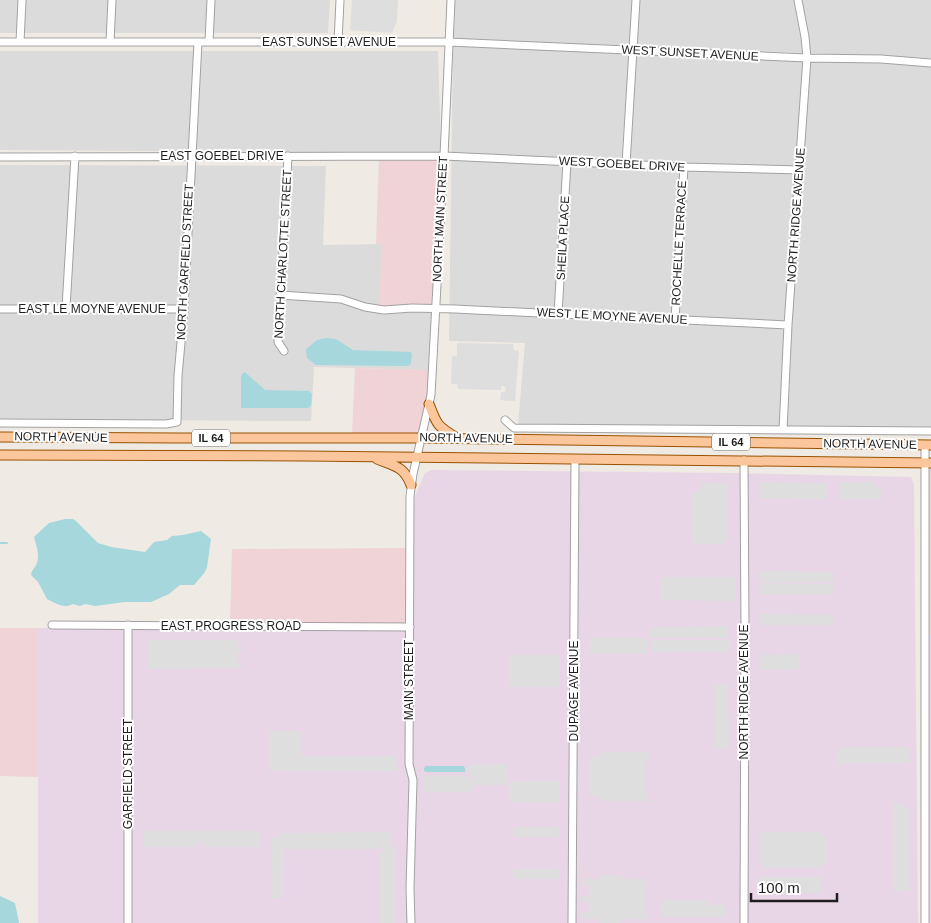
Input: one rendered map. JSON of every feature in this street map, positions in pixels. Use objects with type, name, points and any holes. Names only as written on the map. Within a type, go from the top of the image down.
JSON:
[{"type":"main road","points":[[429,404],[435,420],[441,429],[457,438]]},
{"type":"main road","name":"NORTH AVENUE","points":[[0,437],[457,438],[928,445]]},
{"type":"main road","name":"NORTH AVENUE","points":[[0,455],[928,463]]},
{"type":"main road","points":[[372,457],[403,470],[408,476],[411,485]]},
{"type":"street","points":[[20,42],[22,0]]},
{"type":"street","points":[[110,42],[112,0]]},
{"type":"street","points":[[209,42],[211,0]]},
{"type":"street","points":[[338,42],[340,0]]},
{"type":"street","name":"NORTH MAIN STREET","points":[[422,438],[431,394],[451,0]]},
{"type":"street","points":[[626,164],[636,0]]},
{"type":"street","name":"NORTH RIDGE AVENUE","points":[[783,430],[788,325],[807,58],[798,0]]},
{"type":"street","points":[[0,42],[198,42]]},
{"type":"street","name":"EAST SUNSET AVENUE","points":[[198,42],[449,42]]},
{"type":"street","name":"NORTH GARFIELD STREET","points":[[177,422],[178,376],[184,309],[198,42]]},
{"type":"street","name":"WEST SUNSET AVENUE","points":[[449,42],[807,58],[881,59],[931,63]]},
{"type":"street","name":"EAST GOEBEL DRIVE","points":[[0,156],[444,156]]},
{"type":"street","points":[[66,308],[75,156]]},
{"type":"street","name":"NORTH CHARLOTTE STREET","points":[[284,351],[278,342],[288,156]]},
{"type":"street","name":"WEST GOEBEL DRIVE","points":[[444,156],[684,167],[800,170]]},
{"type":"street","name":"SHEILA PLACE","points":[[558,314],[567,162]]},
{"type":"street","name":"ROCHELLE TERRACE","points":[[675,320],[684,167]]},
{"type":"street","points":[[280,295],[341,299],[365,307],[384,310],[435,308]]},
{"type":"street","name":"WEST LE MOYNE AVENUE","points":[[435,308],[788,325]]},
{"type":"street","name":"EAST LE MOYNE AVENUE","points":[[0,309],[184,309]]},
{"type":"street","name":"NORTH AVENUE","points":[[505,420],[514,428],[931,431]]},
{"type":"street","name":"NORTH AVENUE","points":[[0,423],[166,424],[177,422]]},
{"type":"street","name":"MAIN STREET","points":[[411,923],[410,889],[414,780],[409,764],[410,496],[422,438]]},
{"type":"street","points":[[925,923],[928,445]]},
{"type":"street","name":"DUPAGE AVENUE","points":[[572,923],[575,459]]},
{"type":"street","name":"NORTH RIDGE AVENUE","points":[[744,460],[744,923]]},
{"type":"street","name":"EAST PROGRESS ROAD","points":[[52,625],[410,628]]},
{"type":"street","name":"GARFIELD STREET","points":[[128,625],[128,923]]},
{"type":"shaded area","points":[[0,0],[330,0],[328,33],[0,33]]},
{"type":"shaded area","points":[[352,0],[398,0],[397,21],[392,33],[350,30]]},
{"type":"shaded area","points":[[455,0],[931,0],[931,58],[453,39]]},
{"type":"shaded area","points":[[453,45],[931,66],[931,429],[518,424],[525,343],[449,341]]},
{"type":"shaded area","points":[[0,51],[438,51],[441,153],[0,150]]},
{"type":"shaded area","points":[[379,157],[442,158],[433,307],[378,308],[382,244],[376,244]]},
{"type":"shaded area","points":[[0,165],[326,166],[323,245],[382,244],[432,312],[428,370],[314,367],[311,421],[0,419]]},
{"type":"shaded area","points":[[457,343],[513,344],[514,350],[519,351],[515,401],[500,400],[501,392],[505,392],[506,388],[504,386],[501,386],[501,390],[458,389],[457,384],[451,384],[452,356],[457,356]]},
{"type":"shaded area","points":[[355,368],[428,370],[428,394],[419,435],[352,435]]},
{"type":"shaded area","points":[[927,466],[931,466],[931,635],[928,635]]},
{"type":"shaded area","points":[[432,470],[911,477],[914,485],[918,923],[414,923],[413,501],[425,473]]},
{"type":"shaded area","points":[[760,482],[828,483],[828,499],[760,498]]},
{"type":"shaded area","points":[[839,482],[875,482],[875,487],[881,487],[881,499],[839,499]]},
{"type":"shaded area","points":[[702,483],[728,483],[728,540],[724,540],[724,544],[694,544],[694,534],[692,534],[692,492],[699,492],[699,488],[702,488]]},
{"type":"shaded area","points":[[408,548],[408,626],[230,624],[232,549]]},
{"type":"shaded area","points":[[760,571],[834,572],[834,582],[760,582]]},
{"type":"shaded area","points":[[662,577],[735,577],[735,601],[661,600]]},
{"type":"shaded area","points":[[759,583],[833,584],[833,594],[759,594]]},
{"type":"shaded area","points":[[759,614],[833,615],[833,625],[759,625]]},
{"type":"shaded area","points":[[728,626],[728,638],[650,638],[650,627]]},
{"type":"shaded area","points":[[0,628],[38,628],[38,777],[0,776]]},
{"type":"shaded area","points":[[38,628],[408,629],[411,782],[409,923],[38,923]]},
{"type":"shaded area","points":[[928,635],[931,635],[931,923],[928,923]]},
{"type":"shaded area","points":[[589,638],[648,638],[648,654],[589,654]]},
{"type":"shaded area","points":[[147,640],[237,640],[238,645],[241,645],[241,652],[237,652],[237,662],[241,662],[241,668],[147,669]]},
{"type":"shaded area","points":[[652,640],[730,640],[730,652],[652,652]]},
{"type":"shaded area","points":[[798,654],[800,666],[798,670],[760,670],[760,655]]},
{"type":"shaded area","points":[[510,655],[559,655],[560,687],[510,687]]},
{"type":"shaded area","points":[[714,685],[728,685],[729,748],[714,748]]},
{"type":"shaded area","points":[[269,731],[302,731],[302,756],[396,756],[397,771],[269,771]]},
{"type":"shaded area","points":[[839,747],[909,747],[909,763],[847,763],[846,759],[846,765],[837,766]]},
{"type":"shaded area","points":[[600,752],[649,752],[646,764],[646,789],[649,801],[601,801],[600,796],[589,796],[589,757],[600,757]]},
{"type":"shaded area","points":[[507,764],[507,785],[474,785],[472,792],[423,792],[423,776],[468,776],[469,781],[472,778],[468,774],[468,765]]},
{"type":"shaded area","points":[[509,781],[560,781],[560,802],[509,802]]},
{"type":"shaded area","points":[[893,802],[910,808],[910,891],[894,891]]},
{"type":"shaded area","points":[[514,827],[559,827],[559,837],[514,837]]},
{"type":"shaded area","points":[[144,831],[260,831],[260,847],[203,847],[203,842],[199,842],[198,847],[144,847]]},
{"type":"shaded area","points":[[391,832],[391,846],[396,847],[396,923],[379,923],[379,852],[384,851],[383,844],[381,849],[283,849],[282,898],[272,898],[271,837],[277,838],[277,833]]},
{"type":"shaded area","points":[[760,832],[822,832],[822,837],[827,837],[827,864],[822,864],[822,868],[765,868],[764,864],[760,863]]},
{"type":"shaded area","points":[[514,869],[559,869],[559,879],[514,879]]},
{"type":"shaded area","points":[[600,875],[622,875],[622,879],[647,879],[646,913],[648,919],[622,919],[622,923],[600,923],[600,919],[582,919],[582,912],[589,912],[589,903],[582,902],[582,896],[589,895],[589,886],[582,886],[583,879],[600,879]]},
{"type":"shaded area","points":[[759,877],[821,877],[821,893],[759,893]]},
{"type":"shaded area","points":[[662,900],[708,900],[709,905],[725,905],[725,917],[662,917]]},
{"type":"water","points":[[326,338],[336,339],[353,350],[411,352],[411,362],[410,365],[406,366],[316,365],[307,358],[306,349],[317,340]]},
{"type":"water","points":[[245,372],[265,390],[309,391],[312,394],[311,405],[308,408],[242,408],[241,379],[242,374]]},
{"type":"water","points":[[65,519],[76,521],[98,543],[145,552],[154,542],[167,540],[172,536],[201,531],[211,539],[207,567],[194,585],[180,585],[169,594],[151,602],[125,602],[95,606],[85,604],[80,606],[73,604],[60,605],[47,599],[38,582],[31,575],[38,557],[34,537],[49,523]]},
{"type":"water","points":[[426,766],[464,766],[465,772],[427,772],[424,771]]},
{"type":"water","points":[[0,896],[15,903],[19,923],[0,923]]},
{"type":"waterway","points":[[0,543],[7,543]]}]
